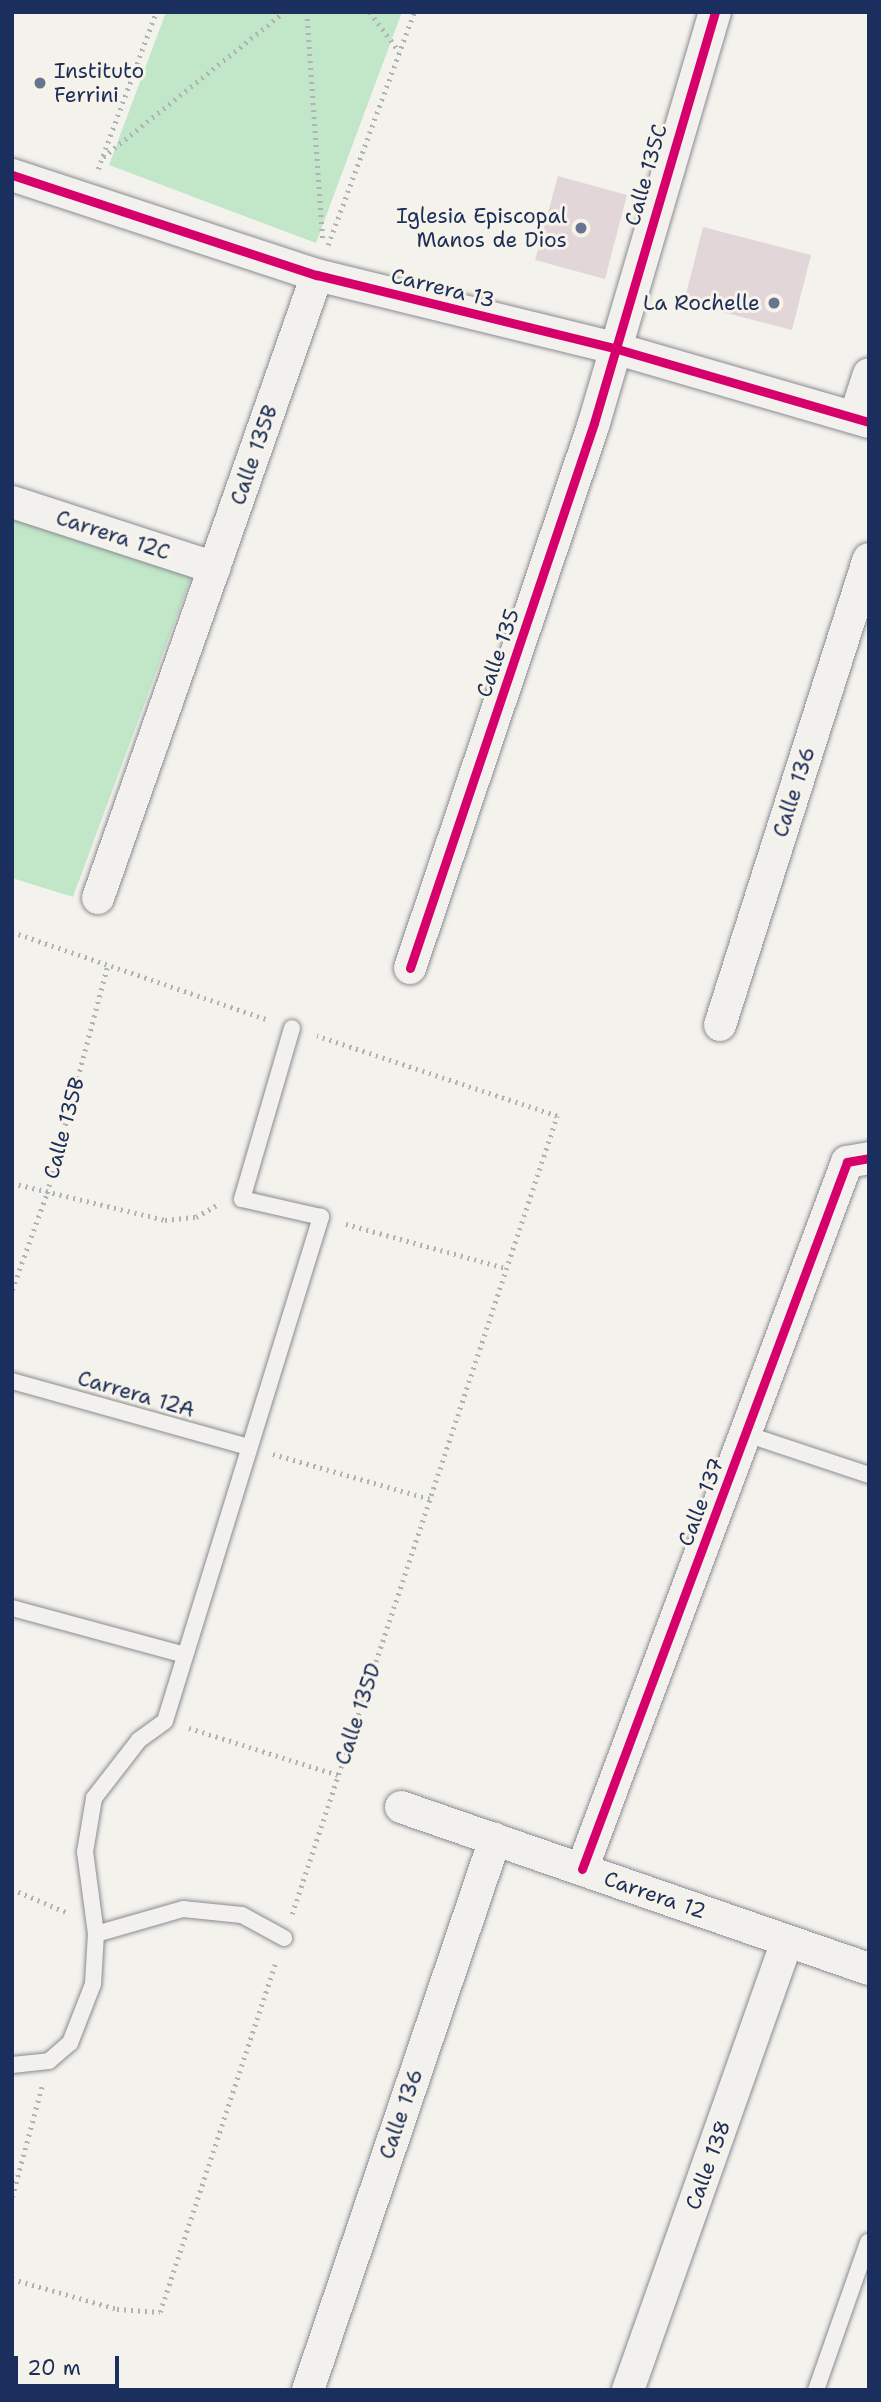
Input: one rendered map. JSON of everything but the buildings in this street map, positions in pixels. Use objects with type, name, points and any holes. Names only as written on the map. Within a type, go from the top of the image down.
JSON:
[{"type":"street","name":"Calle 135C","points":[[614,348],[715,12]]},
{"type":"street","name":"Carrera 13","points":[[12,175],[87,201],[862,419]]},
{"type":"street","name":"Calle 135B","points":[[98,898],[320,266]]},
{"type":"street","name":"Calle 135","points":[[410,968],[614,348]]},
{"type":"street","points":[[862,419],[869,374]]},
{"type":"street","name":"Carrera 12C","points":[[12,502],[215,568]]},
{"type":"street","name":"Calle 136","points":[[720,1025],[869,559]]},
{"type":"street","name":"Calle 137","points":[[582,1869],[847,1162],[865,1156]]},
{"type":"street","name":"Carrera 12","points":[[401,1807],[869,1969]]},
{"type":"street","name":"Calle 136","points":[[308,2390],[495,1839]]},
{"type":"street","name":"Calle 138","points":[[628,2390],[787,1941]]},
{"type":"lane","points":[[12,2066],[49,2061],[70,2043],[93,1984],[96,1934],[85,1852],[94,1798],[139,1740],[164,1721],[321,1217],[242,1199],[292,1028]]},
{"type":"lane","name":"Carrera 12A","points":[[12,1381],[249,1447]]},
{"type":"lane","points":[[746,1434],[869,1475]]},
{"type":"lane","points":[[12,1608],[185,1655]]},
{"type":"lane","points":[[96,1934],[183,1909],[242,1915],[284,1938]]},
{"type":"lane","points":[[816,2390],[868,2242]]},
{"type":"path","points":[[87,201],[156,12]]},
{"type":"path","points":[[103,157],[284,12]]},
{"type":"path","points":[[307,12],[320,266]]},
{"type":"path","points":[[370,12],[399,51]]},
{"type":"path","points":[[320,266],[414,12]]},
{"type":"path","points":[[12,1183],[166,1220],[242,1199]]},
{"type":"path","points":[[321,1217],[506,1268]]},
{"type":"path","points":[[249,1447],[430,1499]]},
{"type":"path","points":[[164,1721],[338,1775]]},
{"type":"path","points":[[12,1889],[52,1902],[96,1934]]},
{"type":"path","points":[[12,2197],[49,2061]]},
{"type":"green space","points":[[166,12],[402,12],[316,243],[109,165]]},
{"type":"green space","points":[[12,513],[192,575],[73,897],[12,878]]},
{"type":"cycle path","points":[[410,968],[594,423],[715,12]]},
{"type":"cycle path","points":[[12,175],[317,275],[614,348],[869,422]]},
{"type":"cycle path","points":[[582,1869],[847,1162],[869,1158]]},
{"type":"place","name":"Instituto Ferrini","points":[[40,83]]},
{"type":"place","name":"Iglesia Episcopal Manos de Dios","points":[[581,228]]},
{"type":"place","name":"La Rochelle","points":[[774,303]]}]
